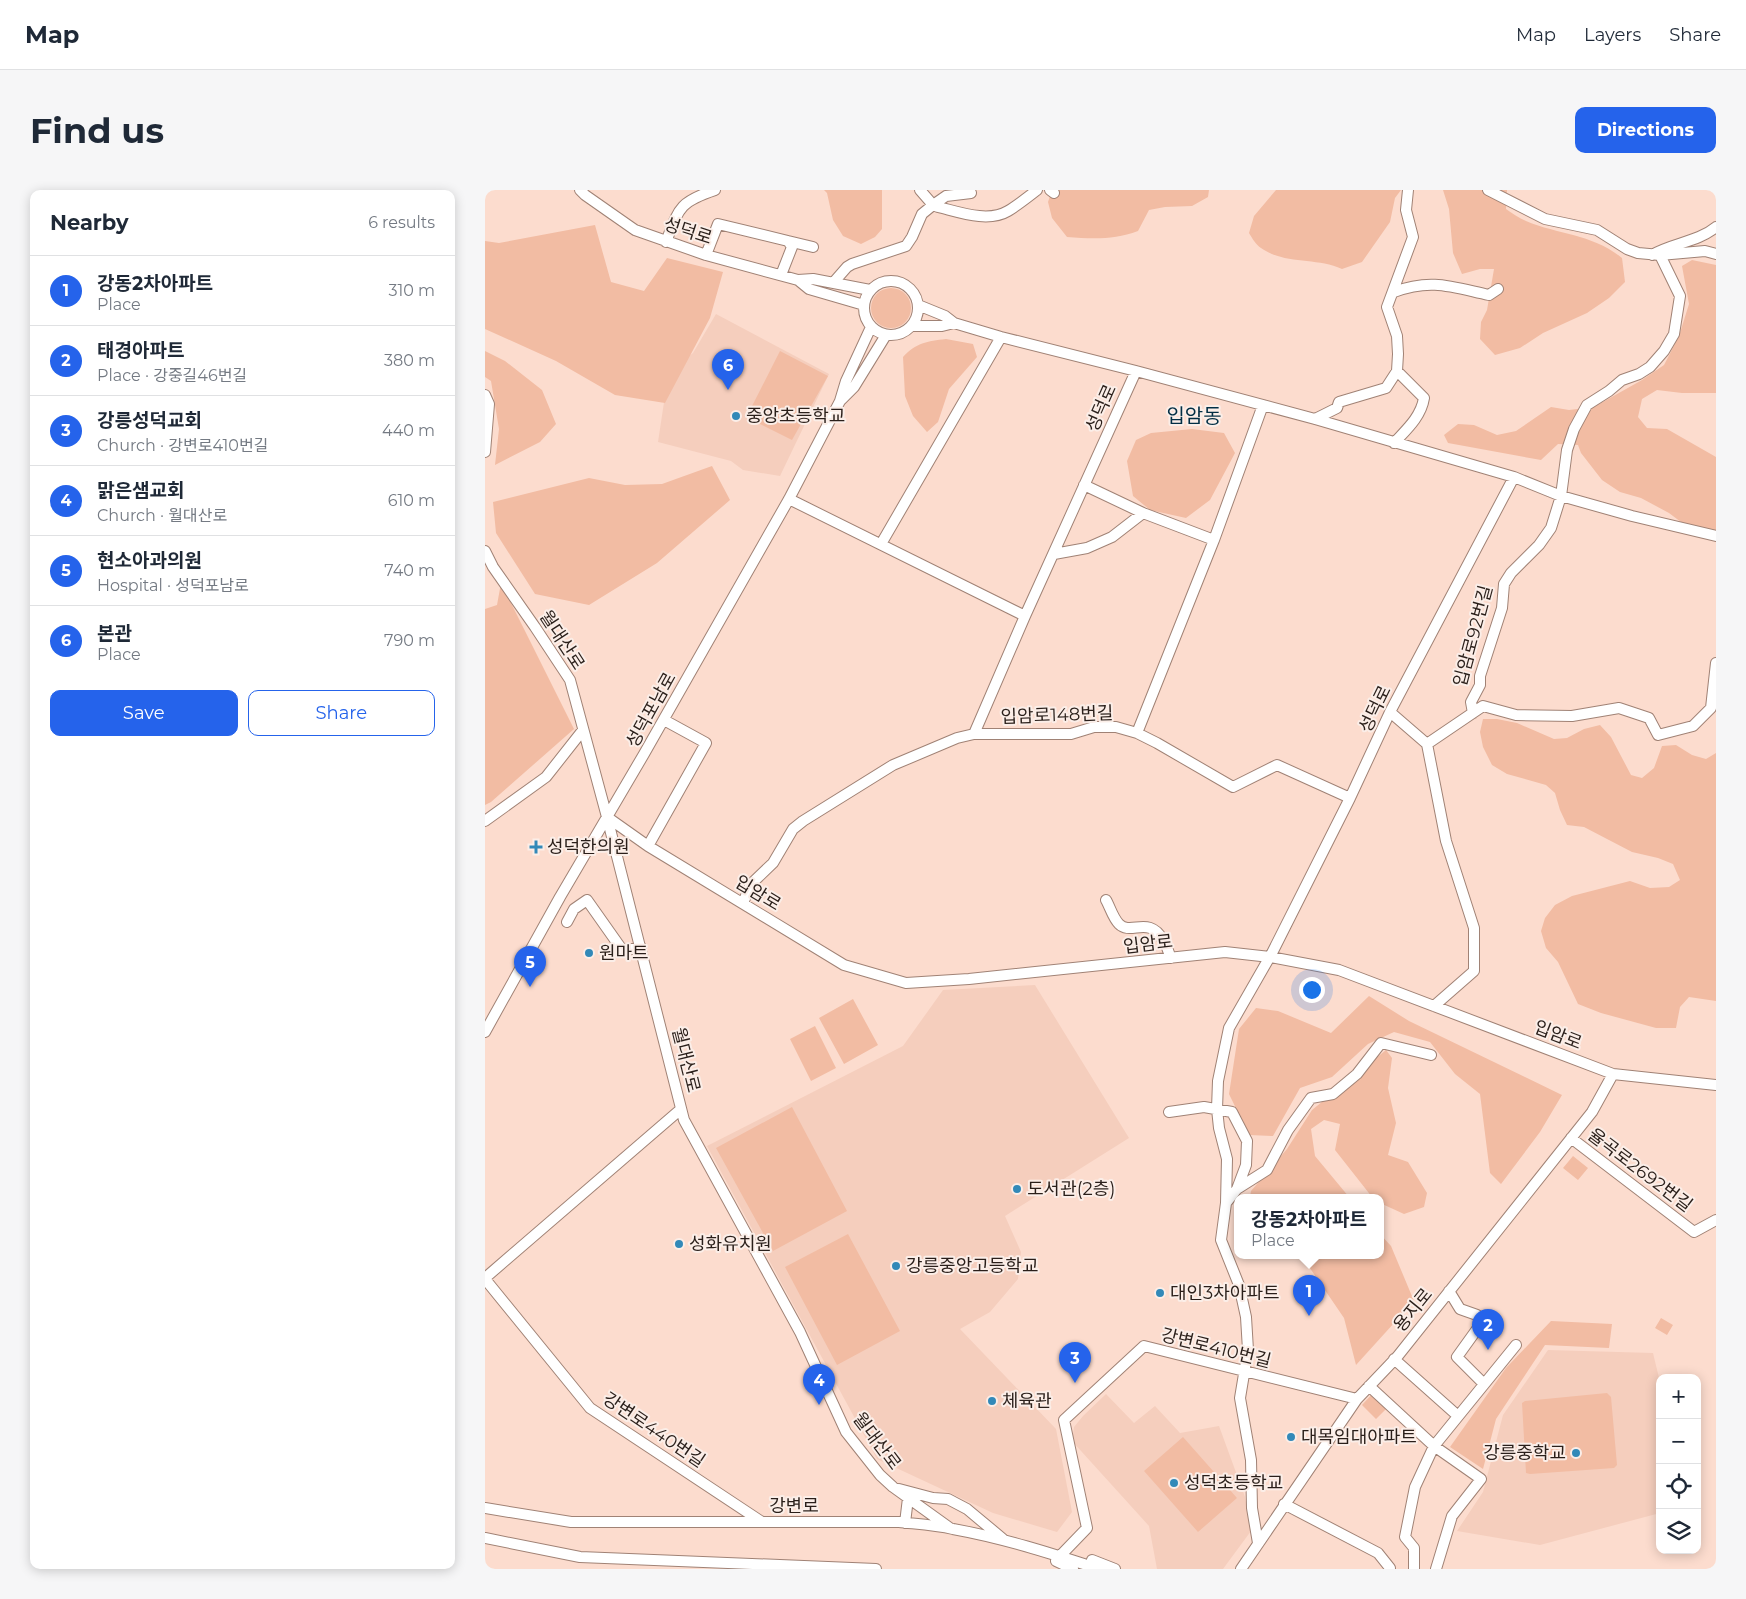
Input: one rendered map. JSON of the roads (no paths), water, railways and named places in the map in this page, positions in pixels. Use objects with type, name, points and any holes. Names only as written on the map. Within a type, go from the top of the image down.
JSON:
[{"type":"street","name":"성덕로","points":[[579,190],[635,230],[706,255],[798,280]]},
{"type":"street","points":[[666,242],[676,216],[684,204],[704,193],[715,190]]},
{"type":"street","points":[[920,190],[937,207],[992,216],[1007,212],[1037,190]]},
{"type":"street","points":[[1315,420],[1337,408],[1339,402],[1385,388],[1397,372],[1397,336],[1387,307],[1413,237],[1405,210],[1408,190]]},
{"type":"street","points":[[1488,190],[1545,219],[1597,230],[1627,249],[1655,255],[1705,251],[1716,254]]},
{"type":"street","points":[[833,283],[852,264],[906,246],[913,237],[922,214],[946,196],[971,193]]},
{"type":"street","points":[[706,255],[718,224],[813,247]]},
{"type":"street","points":[[1655,255],[1664,248],[1700,236],[1716,228]]},
{"type":"street","points":[[781,275],[792,247],[788,242]]},
{"type":"street","name":"입암로92번길","points":[[1427,744],[1473,713],[1471,702],[1480,685],[1479,676],[1497,617],[1502,608],[1503,584],[1539,545],[1551,528],[1561,496],[1567,450],[1573,429],[1587,405],[1609,392],[1622,380],[1639,374],[1650,367],[1664,351],[1674,334],[1681,296],[1655,255]]},
{"type":"street","points":[[798,280],[813,279],[870,290]]},
{"type":"street","points":[[798,280],[809,289],[864,305]]},
{"type":"street","points":[[888,281],[899,282],[908,287],[914,295],[917,305],[917,316],[911,326],[904,332],[895,335],[886,335],[871,327],[865,316],[864,305],[870,290],[888,281]]},
{"type":"street","points":[[1394,292],[1410,286],[1430,284],[1442,284],[1489,295],[1498,289]]},
{"type":"street","points":[[917,305],[945,316],[954,323]]},
{"type":"street","name":"성덕로","points":[[954,323],[1263,405],[1514,477],[1561,496],[1632,516],[1716,536]]},
{"type":"street","points":[[911,326],[943,326],[954,323]]},
{"type":"street","points":[[840,401],[846,381],[871,327]]},
{"type":"street","points":[[840,401],[854,387],[886,335]]},
{"type":"street","points":[[881,544],[1001,337]]},
{"type":"street","name":"성덕로","points":[[974,734],[1025,616],[1137,371]]},
{"type":"street","points":[[1394,443],[1414,422],[1424,398],[1397,372]]},
{"type":"street","points":[[485,395],[489,404],[485,452]]},
{"type":"street","name":"성덕포남로","points":[[485,1031],[789,499],[840,401]]},
{"type":"street","points":[[1137,733],[1214,540],[1263,405]]},
{"type":"street","name":"성덕로","points":[[1258,1543],[1252,1508],[1251,1460],[1240,1398],[1248,1350],[1246,1317],[1239,1285],[1221,1240],[1226,1203],[1227,1159],[1219,1128],[1217,1109],[1218,1081],[1229,1028],[1270,957],[1350,798],[1390,712],[1514,477]]},
{"type":"street","points":[[1085,485],[1143,513],[1214,540]]},
{"type":"street","points":[[789,499],[1025,616]]},
{"type":"street","points":[[1054,554],[1087,548],[1112,537],[1143,513]]},
{"type":"street","name":"월대산로","points":[[485,551],[489,570],[535,627],[570,680],[641,947],[684,1120],[800,1332],[846,1432],[869,1463],[893,1488],[950,1528]]},
{"type":"street","points":[[1473,713],[1483,706],[1516,714],[1572,716],[1619,708],[1649,718],[1658,735],[1693,726],[1711,708],[1716,664]]},
{"type":"street","points":[[1390,712],[1427,744],[1446,841],[1474,928],[1474,971],[1434,1006]]},
{"type":"street","points":[[648,846],[706,743],[664,720]]},
{"type":"street","name":"입암로148번길","points":[[743,903],[751,884],[773,863],[793,829],[803,821],[893,765],[957,738],[974,734],[1071,734],[1094,727],[1116,727],[1137,733],[1233,787],[1277,764],[1350,798]]},
{"type":"street","points":[[485,821],[546,777],[583,730]]},
{"type":"street","name":"입암로","points":[[607,817],[648,846],[843,965],[906,983],[979,978],[1225,952],[1270,957],[1339,970],[1613,1074],[1716,1085]]},
{"type":"street","points":[[560,897],[574,909]]},
{"type":"street","points":[[567,922],[574,909],[587,900],[623,951],[641,947]]},
{"type":"street","points":[[1106,900],[1119,924],[1123,927],[1146,926],[1153,928],[1164,940],[1171,958]]},
{"type":"street","points":[[1237,1189],[1267,1170],[1288,1130],[1311,1098],[1333,1094],[1357,1074],[1381,1043],[1431,1055]]},
{"type":"street","name":"용지로","points":[[1241,1569],[1357,1399],[1394,1359],[1571,1138],[1591,1112],[1613,1074]]},
{"type":"street","points":[[1169,1112],[1204,1106],[1232,1112],[1247,1142],[1246,1165],[1237,1189],[1226,1203]]},
{"type":"street","points":[[485,1279],[681,1109]]},
{"type":"street","name":"율곡로2692번길","points":[[1571,1138],[1694,1232],[1716,1220]]},
{"type":"street","name":"강변로440번길","points":[[485,1279],[590,1408],[763,1522]]},
{"type":"street","points":[[1449,1291],[1460,1309],[1478,1320],[1457,1357],[1484,1384]]},
{"type":"street","points":[[1414,1569],[1414,1548],[1405,1536],[1415,1487],[1434,1446],[1516,1345]]},
{"type":"street","name":"강변로410번길","points":[[1060,1556],[1087,1528],[1064,1420],[1144,1346],[1357,1399]]},
{"type":"street","points":[[1394,1359],[1458,1416]]},
{"type":"street","points":[[1369,1386],[1434,1446],[1481,1479],[1452,1516],[1436,1569]]},
{"type":"street","points":[[893,1488],[933,1498],[948,1499],[967,1510],[1003,1540]]},
{"type":"street","points":[[905,1523],[908,1498]]},
{"type":"street","points":[[1285,1504],[1378,1553],[1391,1568]]},
{"type":"street","name":"강변로","points":[[485,1508],[571,1522],[905,1523],[950,1528],[1003,1540],[1099,1569]]},
{"type":"street","points":[[485,1538],[579,1557],[876,1569]]},
{"type":"street","points":[[1027,1546],[1073,1569]]},
{"type":"street","points":[[1060,1556],[1074,1554],[1115,1569]]},
{"type":"place","name":"본관","points":[[728,390]]},
{"type":"place","name":"중앙초등학교","points":[[736,416]]},
{"type":"place","name":"성덕한의원","points":[[536,847]]},
{"type":"place","name":"원마트","points":[[589,953]]},
{"type":"place","name":"현소아과의원","points":[[530,987]]},
{"type":"place","name":"도서관(2층)","points":[[1017,1189]]},
{"type":"place","name":"성화유치원","points":[[679,1244]]},
{"type":"place","name":"강릉중앙고등학교","points":[[896,1266]]},
{"type":"place","name":"대인3차아파트","points":[[1160,1293]]},
{"type":"place","name":"강동2차아파트","points":[[1309,1316]]},
{"type":"place","name":"태경아파트","points":[[1488,1350]]},
{"type":"place","name":"강릉성덕교회","points":[[1075,1383]]},
{"type":"place","name":"체육관","points":[[992,1401]]},
{"type":"place","name":"맑은샘교회","points":[[819,1405]]},
{"type":"place","name":"대목임대아파트","points":[[1291,1437]]},
{"type":"place","name":"강릉중학교","points":[[1576,1453]]},
{"type":"place","name":"성덕초등학교","points":[[1174,1483]]},
{"type":"district","name":"입암동","points":[[1194,416]]}]
